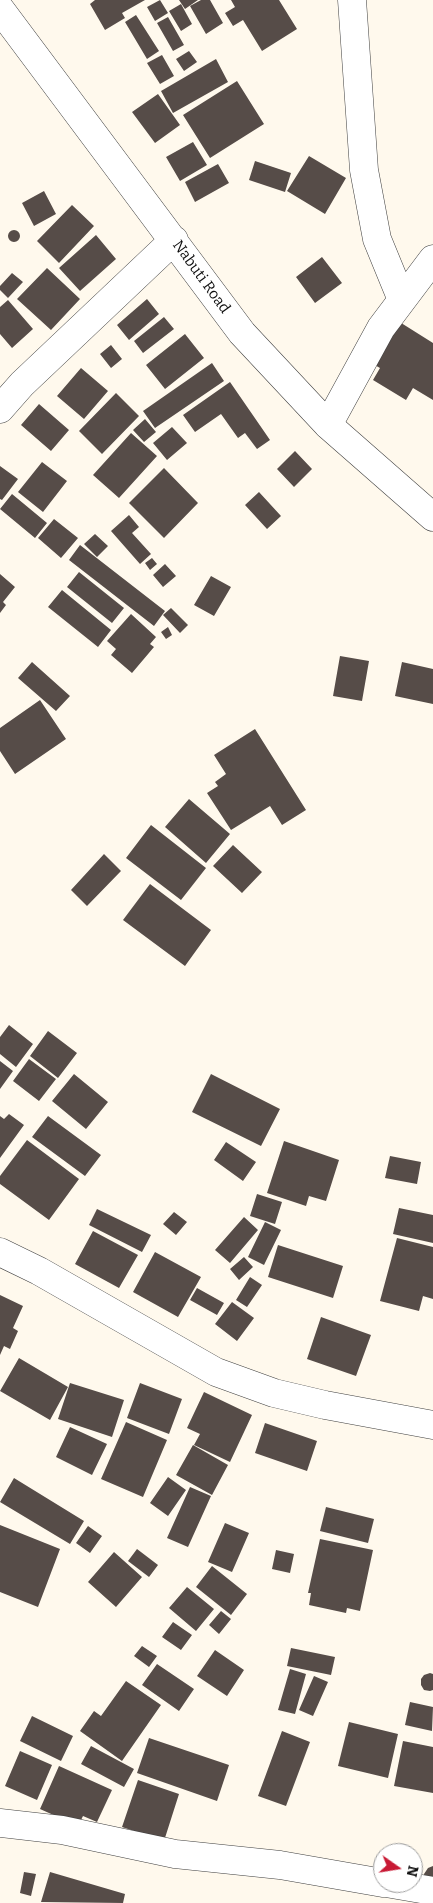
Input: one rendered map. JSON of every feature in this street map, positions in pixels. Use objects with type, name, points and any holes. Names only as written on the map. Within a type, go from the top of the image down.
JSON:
[{"type":"street","points":[[352,0],[364,170],[378,239],[402,300]]},
{"type":"street","name":"Nabuti Road","points":[[0,9],[242,333],[328,425],[433,517]]},
{"type":"street","points":[[0,409],[22,384],[174,240]]},
{"type":"street","points":[[328,425],[381,328],[433,259]]},
{"type":"street","points":[[0,1252],[39,1271],[216,1372],[274,1393],[325,1405],[433,1425]]},
{"type":"street","points":[[0,1823],[62,1830],[175,1854],[280,1865],[373,1881]]},
{"type":"building","points":[[95,0],[145,0],[122,13],[125,18],[105,30],[90,4]]},
{"type":"building","points":[[160,0],[168,13],[155,21],[147,7]]},
{"type":"building","points":[[179,0],[198,0],[185,9]]},
{"type":"building","points":[[201,0],[210,0],[223,23],[206,34],[190,6]]},
{"type":"building","points":[[231,0],[279,0],[297,29],[262,51],[243,20],[233,26],[225,13],[235,7]]},
{"type":"building","points":[[181,4],[192,24],[181,31],[169,11]]},
{"type":"building","points":[[136,15],[159,51],[147,59],[125,22]]},
{"type":"building","points":[[168,17],[184,45],[173,51],[157,23]]},
{"type":"building","points":[[189,51],[197,62],[184,71],[176,59]]},
{"type":"building","points":[[162,55],[174,76],[160,84],[147,63]]},
{"type":"building","points":[[216,59],[228,82],[173,113],[161,91]]},
{"type":"building","points":[[237,81],[264,124],[210,158],[183,115]]},
{"type":"building","points":[[158,94],[180,125],[155,143],[132,112]]},
{"type":"building","points":[[193,142],[207,165],[180,181],[166,157]]},
{"type":"building","points":[[309,156],[346,178],[325,214],[287,191]]},
{"type":"building","points":[[255,161],[291,173],[285,192],[249,180]]},
{"type":"building","points":[[218,164],[229,183],[195,202],[185,182]]},
{"type":"building","points":[[44,191],[56,214],[34,226],[22,203]]},
{"type":"building","points":[[72,205],[94,226],[59,263],[37,241]]},
{"type":"building","points":[[12,230],[16,230],[20,236],[16,242],[12,242],[8,238],[8,234]]},
{"type":"building","points":[[96,235],[116,259],[80,291],[59,268]]},
{"type":"building","points":[[322,257],[342,283],[315,303],[296,277]]},
{"type":"building","points":[[47,268],[80,299],[51,330],[17,299]]},
{"type":"building","points":[[12,273],[23,282],[8,298],[0,290],[0,286]]},
{"type":"building","points":[[147,299],[159,314],[129,340],[117,325]]},
{"type":"building","points":[[8,300],[33,329],[12,348],[0,334],[0,307]]},
{"type":"building","points":[[164,317],[174,329],[143,353],[134,341]]},
{"type":"building","points":[[398,321],[433,343],[433,400],[413,388],[406,400],[373,380],[380,368],[373,364]]},
{"type":"building","points":[[185,334],[204,358],[165,389],[146,365]]},
{"type":"building","points":[[111,345],[122,359],[111,368],[100,354]]},
{"type":"building","points":[[212,363],[224,381],[155,428],[143,411]]},
{"type":"building","points":[[81,368],[108,391],[84,419],[57,396]]},
{"type":"building","points":[[230,382],[270,440],[257,449],[245,433],[238,438],[221,414],[195,432],[183,415]]},
{"type":"building","points":[[116,393],[139,416],[102,454],[79,431]]},
{"type":"building","points":[[39,404],[69,430],[51,451],[21,425]]},
{"type":"building","points":[[145,419],[156,432],[144,442],[133,430]]},
{"type":"building","points":[[172,427],[187,443],[167,460],[153,443]]},
{"type":"building","points":[[131,433],[157,456],[119,498],[93,475]]},
{"type":"building","points":[[295,451],[312,469],[294,487],[277,469]]},
{"type":"building","points":[[42,462],[67,481],[43,512],[18,492]]},
{"type":"building","points":[[0,466],[18,479],[2,500],[0,499]]},
{"type":"building","points":[[164,468],[198,503],[164,538],[129,503]]},
{"type":"building","points":[[259,492],[281,516],[267,529],[245,505]]},
{"type":"building","points":[[12,494],[47,523],[35,538],[0,509]]},
{"type":"building","points":[[129,515],[139,527],[132,533],[151,554],[140,564],[111,531]]},
{"type":"building","points":[[54,519],[78,538],[61,558],[38,538]]},
{"type":"building","points":[[95,534],[108,546],[97,557],[84,544]]},
{"type":"building","points":[[80,545],[165,611],[154,626],[69,560]]},
{"type":"building","points":[[152,558],[157,564],[150,570],[145,563]]},
{"type":"building","points":[[165,564],[176,576],[163,587],[153,575]]},
{"type":"building","points":[[79,572],[124,608],[112,623],[67,587]]},
{"type":"building","points":[[0,574],[15,587],[3,602],[6,605],[0,613]]},
{"type":"building","points":[[211,576],[231,587],[214,616],[194,605]]},
{"type":"building","points":[[62,590],[111,630],[98,647],[48,607]]},
{"type":"building","points":[[171,608],[188,625],[180,633],[163,615]]},
{"type":"building","points":[[131,614],[156,637],[150,644],[154,647],[132,673],[111,655],[116,649],[107,641]]},
{"type":"building","points":[[168,627],[172,635],[166,639],[161,632]]},
{"type":"building","points":[[340,656],[369,661],[362,701],[333,696]]},
{"type":"building","points":[[32,662],[70,696],[56,711],[18,678]]},
{"type":"building","points":[[402,662],[433,669],[433,704],[395,696]]},
{"type":"building","points":[[40,700],[66,739],[15,774],[0,751],[0,728]]},
{"type":"building","points":[[255,729],[306,810],[282,825],[270,806],[231,830],[207,793],[218,786],[215,782],[226,774],[214,755]]},
{"type":"building","points":[[189,799],[230,834],[206,863],[165,827]]},
{"type":"building","points":[[151,825],[206,868],[181,900],[126,858]]},
{"type":"building","points":[[233,845],[262,872],[242,893],[213,866]]},
{"type":"building","points":[[104,854],[121,871],[87,906],[71,890]]},
{"type":"building","points":[[150,884],[211,930],[185,966],[123,920]]},
{"type":"building","points":[[9,1025],[33,1044],[16,1067],[0,1054],[0,1037]]},
{"type":"building","points":[[48,1031],[77,1053],[58,1078],[30,1056]]},
{"type":"building","points":[[29,1059],[56,1079],[39,1101],[13,1081]]},
{"type":"building","points":[[0,1061],[13,1071],[0,1089]]},
{"type":"building","points":[[74,1074],[108,1102],[86,1129],[52,1101]]},
{"type":"building","points":[[211,1074],[280,1109],[261,1146],[192,1112]]},
{"type":"building","points":[[9,1114],[24,1125],[0,1158],[0,1116],[4,1119]]},
{"type":"building","points":[[48,1116],[101,1155],[85,1176],[32,1137]]},
{"type":"building","points":[[27,1140],[79,1179],[49,1220],[0,1184],[0,1176]]},
{"type":"building","points":[[284,1141],[339,1160],[326,1201],[309,1196],[306,1206],[267,1193]]},
{"type":"building","points":[[226,1142],[256,1162],[243,1181],[214,1160]]},
{"type":"building","points":[[390,1156],[421,1162],[417,1184],[385,1178]]},
{"type":"building","points":[[257,1194],[282,1202],[275,1224],[250,1216]]},
{"type":"building","points":[[399,1208],[433,1215],[433,1243],[393,1234]]},
{"type":"building","points":[[97,1209],[151,1235],[142,1252],[89,1225]]},
{"type":"building","points":[[174,1212],[187,1222],[176,1235],[163,1224]]},
{"type":"building","points":[[244,1217],[258,1230],[230,1263],[215,1250]]},
{"type":"building","points":[[265,1222],[281,1230],[264,1265],[248,1257]]},
{"type":"building","points":[[93,1231],[138,1255],[119,1288],[75,1264]]},
{"type":"building","points":[[397,1238],[433,1247],[433,1299],[423,1296],[419,1311],[380,1301]]},
{"type":"building","points":[[278,1245],[343,1266],[333,1298],[268,1277]]},
{"type":"building","points":[[155,1252],[201,1277],[178,1317],[133,1292]]},
{"type":"building","points":[[244,1257],[253,1267],[239,1280],[230,1269]]},
{"type":"building","points":[[250,1277],[262,1285],[247,1307],[236,1300]]},
{"type":"building","points":[[197,1288],[224,1303],[217,1315],[190,1300]]},
{"type":"building","points":[[0,1295],[23,1306],[13,1328],[18,1331],[10,1349],[4,1346],[0,1355]]},
{"type":"building","points":[[232,1302],[254,1318],[237,1341],[215,1324]]},
{"type":"building","points":[[321,1317],[371,1335],[356,1376],[307,1359]]},
{"type":"building","points":[[19,1358],[68,1387],[50,1420],[0,1391]]},
{"type":"building","points":[[70,1383],[124,1400],[112,1437],[58,1419]]},
{"type":"building","points":[[140,1383],[182,1399],[169,1434],[127,1418]]},
{"type":"building","points":[[204,1392],[252,1415],[230,1462],[194,1445],[200,1434],[187,1428]]},
{"type":"building","points":[[126,1422],[167,1440],[143,1497],[101,1479]]},
{"type":"building","points":[[265,1423],[317,1441],[307,1471],[255,1453]]},
{"type":"building","points":[[70,1427],[107,1444],[92,1475],[56,1457]]},
{"type":"building","points":[[193,1445],[228,1465],[212,1495],[176,1475]]},
{"type":"building","points":[[168,1477],[186,1490],[168,1516],[150,1503]]},
{"type":"building","points":[[14,1478],[84,1521],[70,1544],[0,1502]]},
{"type":"building","points":[[190,1487],[211,1496],[188,1547],[167,1538]]},
{"type":"building","points":[[326,1507],[374,1519],[368,1543],[320,1531]]},
{"type":"building","points":[[225,1523],[249,1533],[232,1572],[208,1562]]},
{"type":"building","points":[[0,1525],[60,1549],[38,1607],[0,1592]]},
{"type":"building","points":[[88,1526],[102,1536],[90,1553],[76,1543]]},
{"type":"building","points":[[320,1539],[373,1550],[360,1611],[347,1608],[346,1613],[309,1605],[311,1593],[308,1593]]},
{"type":"building","points":[[137,1549],[158,1565],[149,1577],[128,1561]]},
{"type":"building","points":[[276,1550],[294,1554],[290,1573],[272,1569]]},
{"type":"building","points":[[114,1552],[142,1577],[116,1607],[88,1582]]},
{"type":"building","points":[[212,1566],[247,1594],[231,1615],[196,1587]]},
{"type":"building","points":[[187,1587],[214,1609],[196,1631],[169,1608]]},
{"type":"building","points":[[221,1611],[231,1619],[219,1634],[209,1625]]},
{"type":"building","points":[[173,1622],[192,1635],[181,1650],[162,1637]]},
{"type":"building","points":[[142,1646],[157,1656],[149,1667],[134,1656]]},
{"type":"building","points":[[291,1648],[335,1657],[331,1675],[287,1666]]},
{"type":"building","points":[[215,1650],[244,1670],[227,1696],[197,1676]]},
{"type":"building","points":[[157,1664],[194,1689],[179,1711],[142,1685]]},
{"type":"building","points":[[290,1669],[306,1674],[295,1714],[278,1710]]},
{"type":"building","points":[[433,1674],[433,1690],[424,1690],[421,1685],[421,1679],[424,1675]]},
{"type":"building","points":[[314,1676],[328,1682],[313,1716],[299,1710]]},
{"type":"building","points":[[126,1681],[161,1705],[122,1761],[80,1731],[94,1711],[101,1716]]},
{"type":"building","points":[[410,1702],[433,1707],[432,1731],[405,1725]]},
{"type":"building","points":[[32,1716],[73,1736],[61,1761],[20,1741]]},
{"type":"building","points":[[349,1722],[398,1734],[388,1778],[338,1766]]},
{"type":"building","points":[[282,1731],[310,1742],[286,1806],[258,1796]]},
{"type":"building","points":[[149,1738],[229,1765],[217,1801],[137,1773]]},
{"type":"building","points":[[403,1741],[433,1747],[433,1793],[394,1786]]},
{"type":"building","points":[[91,1746],[134,1769],[124,1787],[81,1764]]},
{"type":"building","points":[[20,1751],[52,1765],[37,1800],[5,1786]]},
{"type":"building","points":[[59,1766],[112,1790],[97,1822],[83,1816],[78,1826],[40,1809]]},
{"type":"building","points":[[138,1780],[179,1794],[164,1841],[122,1827]]},
{"type":"building","points":[[433,1866],[433,1886],[425,1880],[424,1874],[428,1868]]},
{"type":"building","points":[[24,1872],[36,1874],[31,1896],[20,1893]]},
{"type":"building","points":[[50,1872],[125,1894],[123,1903],[41,1902]]}]
